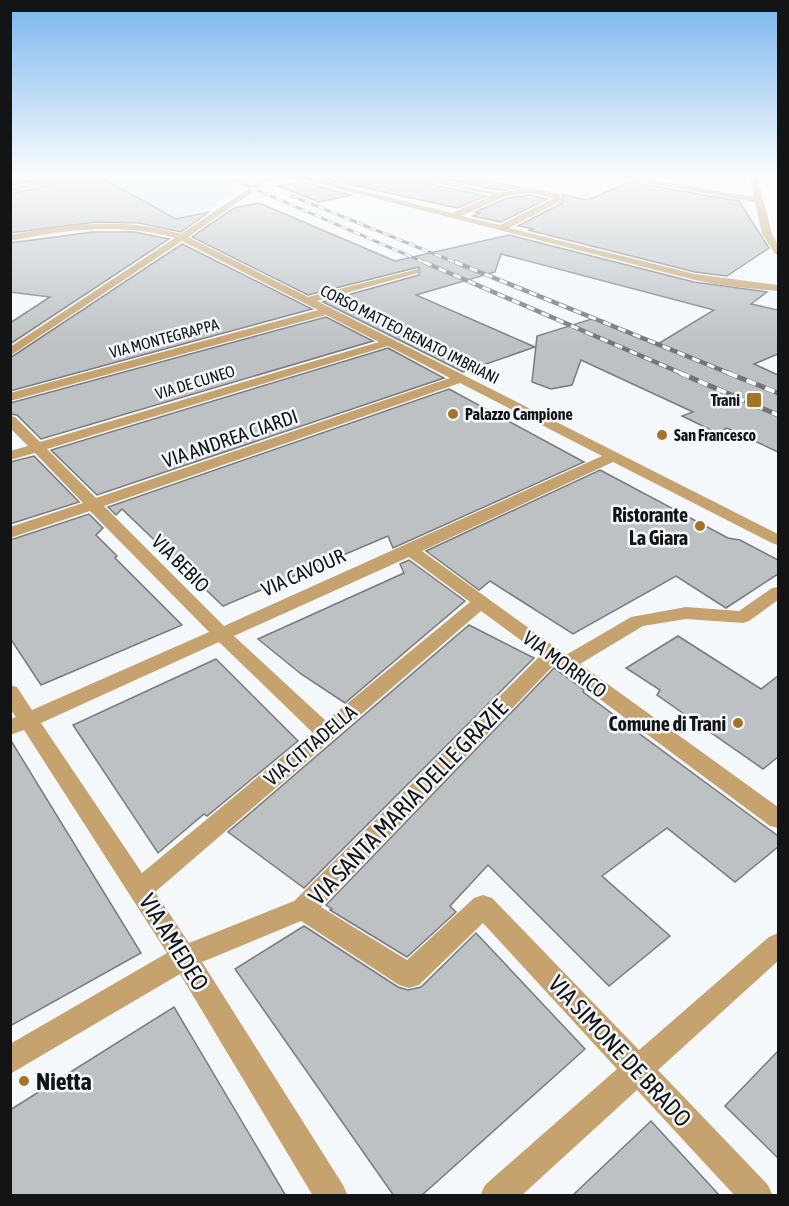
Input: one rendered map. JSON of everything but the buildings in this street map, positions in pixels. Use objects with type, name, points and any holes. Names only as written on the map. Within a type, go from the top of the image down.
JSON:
[{"type":"street","name":"CORSO MATTEO RENATO IMBRIANI","points":[[10,238],[44,232]]},
{"type":"street","name":"CORSO MATTEO RENATO IMBRIANI","points":[[166,232],[182,237],[778,540]]},
{"type":"street","points":[[10,353],[188,232]]},
{"type":"street","points":[[519,232],[702,279],[778,288]]},
{"type":"street","points":[[767,232],[778,252]]},
{"type":"street","points":[[306,301],[414,271]]},
{"type":"street","name":"VIA MONTEGRAPPA","points":[[10,397],[327,311]]},
{"type":"street","name":"VIA DE CUNEO","points":[[10,456],[390,342]]},
{"type":"street","name":"VIA ANDREA CIARDI","points":[[10,533],[462,378]]},
{"type":"street","name":"VIA BEBIO","points":[[10,420],[220,634],[325,732]]},
{"type":"street","name":"VIA CAVOUR","points":[[19,724],[410,550],[614,456]]},
{"type":"street","name":"VIA MORRICO","points":[[410,550],[778,819]]},
{"type":"street","name":"VIA SANTA MARIA DELLE GRAZIE","points":[[10,1060],[184,957],[303,909],[559,659],[638,621],[686,613],[743,617],[778,592]]},
{"type":"street","name":"VIA CITTADELLA","points":[[141,890],[481,602]]},
{"type":"street","name":"VIA AMEDEO","points":[[10,692],[19,724],[141,890],[332,1196]]},
{"type":"street","name":"VIA SIMONE DE BRADO","points":[[303,909],[409,976],[483,906],[757,1196]]},
{"type":"street","points":[[496,1196],[778,945]]},
{"type":"railway","points":[[355,232],[428,264]]},
{"type":"railway","points":[[381,232],[459,264]]},
{"type":"railway","points":[[424,262],[683,374]]},
{"type":"railway","points":[[455,262],[731,374]]},
{"type":"railway","points":[[680,373],[778,415]]},
{"type":"railway","points":[[728,373],[778,393]]},
{"type":"place","name":"Trani","points":[[754,400]]},
{"type":"place","name":"Palazzo Campione","points":[[453,414]]},
{"type":"place","name":"San Francesco","points":[[662,435]]},
{"type":"place","name":"Ristorante La Giara","points":[[700,526]]},
{"type":"place","name":"Comune di Trani","points":[[738,723]]},
{"type":"place","name":"Nietta","points":[[24,1081]]}]
